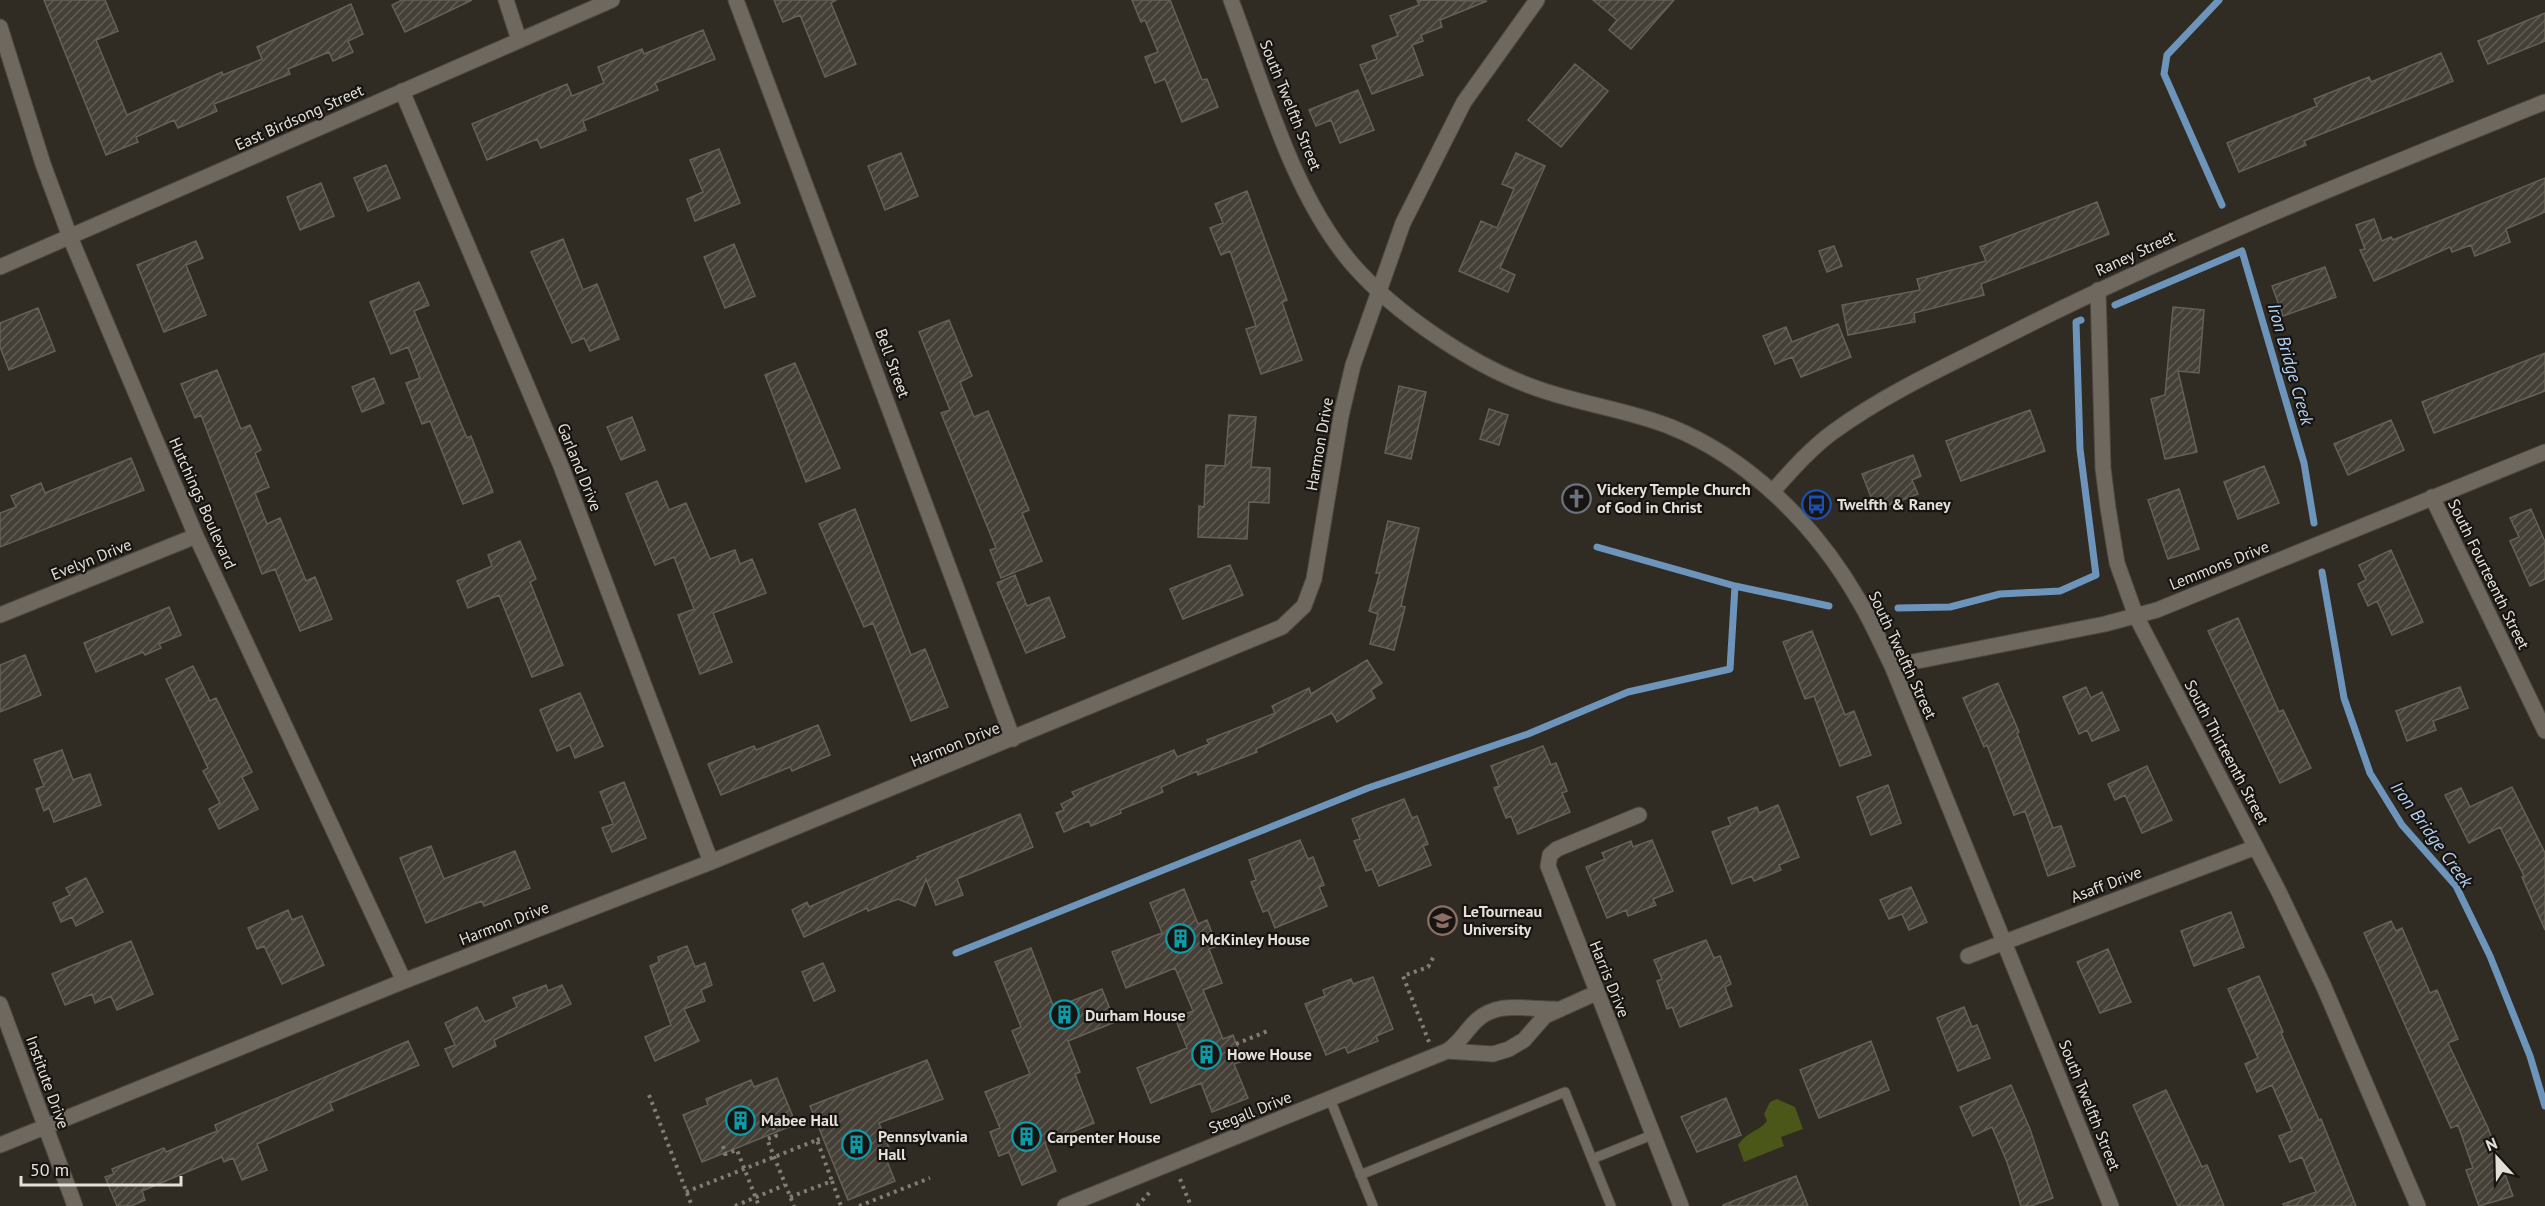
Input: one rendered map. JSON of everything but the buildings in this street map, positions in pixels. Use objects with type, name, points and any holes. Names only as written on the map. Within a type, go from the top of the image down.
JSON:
[{"type":"street","points":[[506,0],[519,40]]},
{"type":"street","name":"East Birdsong Street","points":[[0,267],[612,0]]},
{"type":"street","name":"Bell Street","points":[[736,0],[1013,739]]},
{"type":"street","name":"South Twelfth Street","points":[[1231,0],[1295,170],[1329,232],[1353,265],[1380,291],[1443,341],[1496,371],[1534,388],[1620,410],[1672,428],[1723,454],[1772,492],[1811,531],[1835,562],[1859,600],[1892,666],[2111,1206]]},
{"type":"street","name":"Harmon Drive","points":[[0,1145],[404,981],[711,862],[1265,636],[1282,627],[1304,606],[1314,579],[1346,394],[1359,344],[1403,223],[1449,128],[1501,46],[1537,0]]},
{"type":"street","name":"Hutchings Boulevard","points":[[0,27],[43,164],[70,237],[196,536],[404,981]]},
{"type":"street","name":"Garland Drive","points":[[402,92],[561,466],[711,862]]},
{"type":"street","name":"Raney Street","points":[[1772,492],[1819,443],[1871,406],[2098,290],[2294,203],[2545,102]]},
{"type":"street","name":"South Thirteenth Street","points":[[2098,290],[2103,468],[2117,563],[2136,616],[2256,847],[2324,987],[2418,1206]]},
{"type":"street","name":"Lemmons Drive","points":[[1892,666],[2136,616],[2545,452]]},
{"type":"street","name":"South Fourteenth Street","points":[[2432,497],[2545,731]]},
{"type":"street","name":"Evelyn Drive","points":[[0,615],[196,536]]},
{"type":"street","name":"Harris Drive","points":[[1639,815],[1557,849],[1548,860],[1550,878],[1681,1206]]},
{"type":"street","name":"Asaff Drive","points":[[1968,956],[2256,847]]},
{"type":"street","name":"Stegall Drive","points":[[1447,1051],[1493,1054],[1509,1049],[1524,1040],[1545,1016],[1596,993]]},
{"type":"street","name":"Institute Drive","points":[[0,1004],[75,1206]]},
{"type":"street","name":"Stegall Drive","points":[[1065,1206],[1447,1051],[1474,1022],[1494,1010],[1510,1006],[1555,1010]]},
{"type":"lane","points":[[1360,1175],[1565,1092],[1611,1206]]},
{"type":"lane","points":[[1330,1099],[1373,1206]]},
{"type":"lane","points":[[1592,1159],[1652,1135]]},
{"type":"path","points":[[1430,1042],[1403,976],[1428,967],[1434,956]]},
{"type":"path","points":[[1236,1044],[1270,1030]]},
{"type":"path","points":[[649,1095],[692,1206]]},
{"type":"path","points":[[773,1127],[776,1136],[767,1139],[794,1206]]},
{"type":"path","points":[[686,1192],[824,1137]]},
{"type":"path","points":[[817,1140],[841,1206]]},
{"type":"path","points":[[723,1146],[726,1154],[737,1150],[759,1206]]},
{"type":"path","points":[[1173,1163],[1191,1206]]},
{"type":"path","points":[[859,1206],[930,1178]]},
{"type":"path","points":[[790,1197],[832,1180]]},
{"type":"path","points":[[735,1206],[785,1185]]},
{"type":"green space","points":[[1777,1099],[1795,1107],[1803,1129],[1781,1137],[1784,1146],[1744,1162],[1738,1145],[1746,1136],[1767,1121],[1764,1114],[1770,1102]]},
{"type":"waterway","name":"Iron Bridge Creek","points":[[2219,0],[2167,55],[2164,74],[2222,205]]},
{"type":"waterway","name":"Iron Bridge Creek","points":[[2115,305],[2242,251],[2304,463],[2314,523]]},
{"type":"waterway","points":[[1898,608],[1950,607],[2000,594],[2060,591],[2096,575],[2080,449],[2076,322],[2081,320]]},
{"type":"waterway","points":[[1597,547],[1735,586]]},
{"type":"waterway","name":"Iron Bridge Creek","points":[[2322,572],[2344,698],[2370,773],[2402,825],[2456,886],[2490,956],[2530,1056],[2545,1106]]},
{"type":"waterway","points":[[956,953],[1368,788],[1528,734],[1628,692],[1730,669],[1735,586],[1829,606]]},
{"type":"place","name":"Vickery Temple Church of God in Christ","points":[[1576,498]]},
{"type":"place","name":"Twelfth & Raney","points":[[1816,504]]},
{"type":"place","name":"LeTourneau University","points":[[1442,920]]},
{"type":"place","name":"McKinley House","points":[[1180,939]]},
{"type":"place","name":"Durham House","points":[[1064,1015]]},
{"type":"place","name":"Howe House","points":[[1206,1054]]},
{"type":"place","name":"Mabee Hall","points":[[740,1120]]},
{"type":"place","name":"Carpenter House","points":[[1026,1137]]},
{"type":"place","name":"Pennsylvania Hall","points":[[857,1145]]}]
